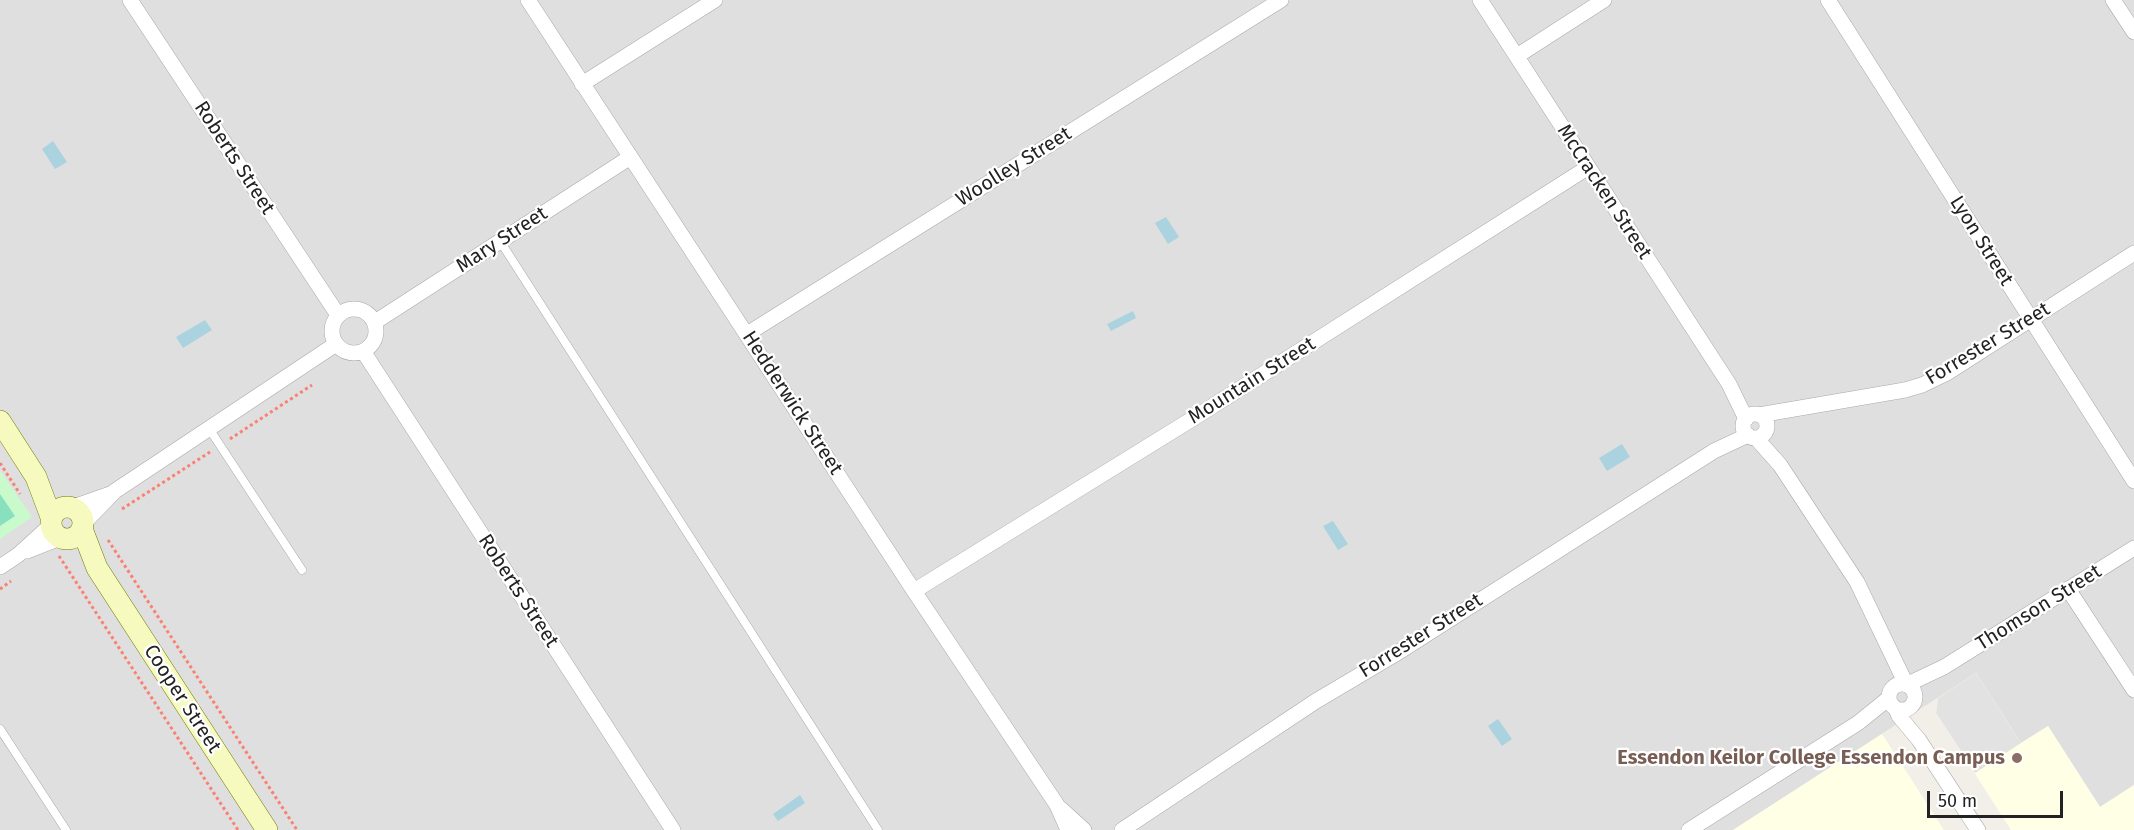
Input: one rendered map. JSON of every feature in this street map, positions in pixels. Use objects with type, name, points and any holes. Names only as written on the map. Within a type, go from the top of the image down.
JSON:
[{"type":"street","name":"Roberts Street","points":[[130,0],[338,315]]},
{"type":"street","name":"Hedderwick Street","points":[[528,0],[914,591],[1057,805],[1068,830]]},
{"type":"street","points":[[582,84],[715,0]]},
{"type":"street","name":"Woolley Street","points":[[747,334],[1281,0]]},
{"type":"street","name":"McCracken Street","points":[[1480,0],[1857,582],[1885,639],[1902,696],[1919,740],[1978,830]]},
{"type":"street","points":[[1517,56],[1604,0]]},
{"type":"street","name":"Lyon Street","points":[[1828,0],[2134,481]]},
{"type":"street","points":[[2113,0],[2134,32]]},
{"type":"street","name":"Mary Street","points":[[375,322],[630,158]]},
{"type":"street","name":"Mountain Street","points":[[914,591],[1197,416],[1587,168]]},
{"type":"street","name":"Forrester Street","points":[[1111,830],[1126,827],[1306,707],[1402,650],[1755,426],[1794,409],[1922,386],[1947,373],[2134,254]]},
{"type":"street","points":[[350,309],[366,312],[375,322],[374,342],[363,351],[351,353],[344,351],[336,344],[332,329],[338,315],[350,309]]},
{"type":"street","points":[[0,567],[18,555],[68,532],[115,491],[210,430],[336,344]]},
{"type":"street","name":"Roberts Street","points":[[363,351],[673,830]]},
{"type":"street","name":"Cooper Street","points":[[0,421],[68,532],[97,568],[267,830]]},
{"type":"street","name":"Thomson Street","points":[[1689,830],[2134,548]]},
{"type":"street","points":[[2068,589],[2134,690]]},
{"type":"street","name":"Hedderwick Street","points":[[1057,805],[1084,830]]},
{"type":"lane","points":[[500,241],[878,830]]},
{"type":"lane","points":[[210,430],[302,570]]},
{"type":"lane","points":[[0,729],[66,830]]},
{"type":"path","points":[[119,511],[312,385]]},
{"type":"path","points":[[0,463],[26,502]]},
{"type":"path","points":[[238,830],[68,532],[102,531],[297,830]]},
{"type":"path","points":[[0,588],[19,576]]},
{"type":"shaded area","points":[[0,0],[2134,0],[2134,785],[2100,807],[2048,726],[2021,743],[1976,673],[1733,830],[0,830]]},
{"type":"shaded area","name":"Essendon Keilor College Essendon Campus","points":[[1976,673],[2021,743],[2048,726],[2100,807],[2134,785],[2134,830],[2011,830],[1936,713],[1938,698]]},
{"type":"shaded area","points":[[1976,673],[2021,743],[1975,773],[1936,713],[1938,698]]},
{"type":"shaded area","name":"Essendon Keilor College Essendon Campus","points":[[1882,734],[1944,830],[1733,830]]},
{"type":"green space","points":[[0,470],[32,517],[0,539]]},
{"type":"green space","points":[[0,494],[15,516],[0,526]]},
{"type":"water","points":[[53,141],[67,162],[55,169],[42,149]]},
{"type":"water","points":[[1166,217],[1179,237],[1168,244],[1155,223]]},
{"type":"water","points":[[1133,311],[1136,318],[1111,331],[1107,324]]},
{"type":"water","points":[[205,320],[212,330],[183,348],[176,337]]},
{"type":"water","points":[[1622,444],[1630,457],[1607,471],[1599,458]]},
{"type":"water","points":[[1333,521],[1348,544],[1338,550],[1323,526]]},
{"type":"water","points":[[1498,719],[1512,739],[1502,746],[1488,726]]},
{"type":"water","points":[[800,795],[805,803],[778,821],[773,814]]},
{"type":"place","name":"Essendon Keilor College Essendon Campus","points":[[2017,758]]}]
